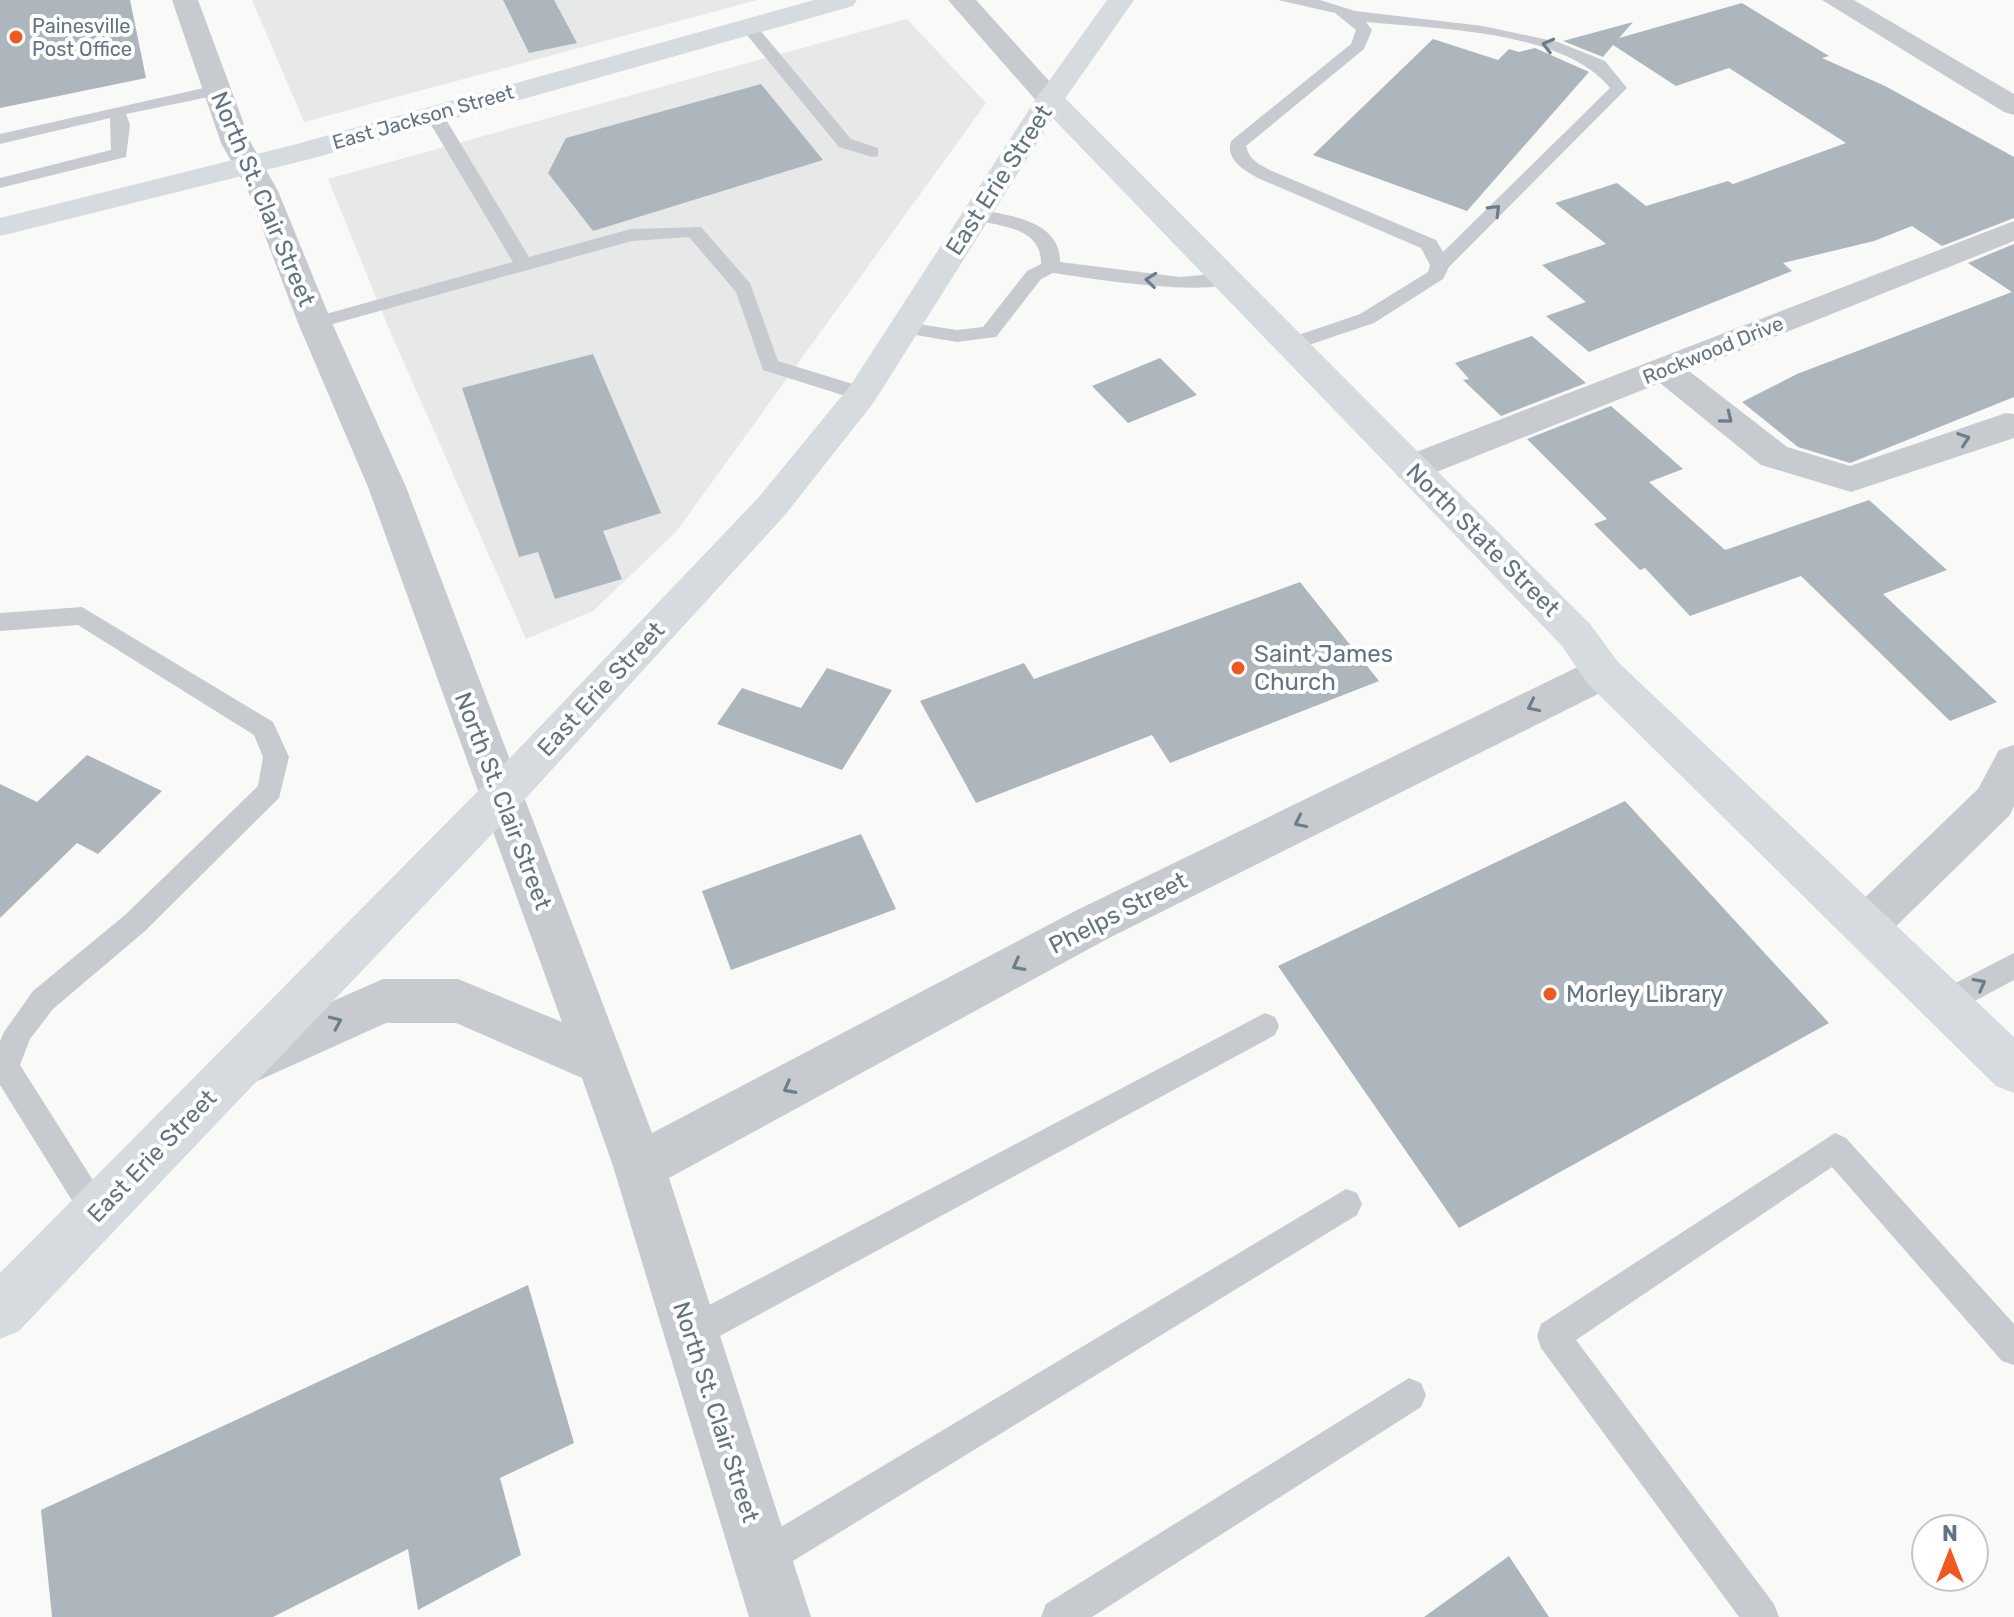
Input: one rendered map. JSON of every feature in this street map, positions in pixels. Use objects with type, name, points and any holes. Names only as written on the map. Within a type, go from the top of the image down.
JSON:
[{"type":"main road","name":"East Jackson Street","points":[[0,227],[303,152],[844,0]]},
{"type":"main road","name":"East Erie Street","points":[[0,1312],[500,797],[772,506],[862,394],[1050,99],[1121,0]]},
{"type":"main road","name":"North State Street","points":[[1050,99],[1576,635],[1603,673],[2014,1070]]},
{"type":"street","name":"North St. Clair Street","points":[[185,0],[236,143],[250,164],[387,487],[601,1062],[639,1166],[780,1617]]},
{"type":"street","name":"North State Street","points":[[961,0],[1050,99]]},
{"type":"street","points":[[1835,0],[2014,106]]},
{"type":"street","name":"Rockwood Drive","points":[[1411,468],[1666,370],[2014,230]]},
{"type":"street","points":[[1666,370],[1774,456],[1851,479],[2006,425],[2014,426]]},
{"type":"street","name":"Phelps Street","points":[[639,1166],[707,1133],[1091,925],[1603,673]]},
{"type":"street","points":[[1866,926],[1994,802],[2014,762]]},
{"type":"street","points":[[240,1066],[383,1001],[458,1001],[601,1062]]},
{"type":"lane","points":[[1286,0],[1342,10],[1356,16],[1461,28],[1562,49],[1597,63],[1619,88],[1440,265],[1436,275],[1380,314],[1354,327],[1291,345]]},
{"type":"lane","points":[[1356,16],[1364,30],[1358,46],[1237,145],[1238,155],[1247,165],[1266,175],[1429,244],[1440,265]]},
{"type":"lane","points":[[748,26],[845,143],[872,152]]},
{"type":"lane","points":[[0,139],[217,90]]},
{"type":"lane","points":[[0,183],[120,153],[121,125],[117,111]]},
{"type":"lane","points":[[433,113],[523,263]]},
{"type":"lane","points":[[976,215],[1037,232],[1049,244],[1053,256],[1050,267]]},
{"type":"lane","points":[[315,323],[631,235],[694,231],[740,282],[751,305],[760,346],[770,365],[862,394]]},
{"type":"lane","points":[[905,328],[957,336],[989,333],[1034,275],[1050,267],[1180,283],[1226,279]]},
{"type":"lane","points":[[0,622],[82,616],[264,729],[276,757],[270,791],[135,923],[43,1000],[18,1032],[5,1067],[97,1212]]},
{"type":"lane","points":[[1946,1002],[2014,966]]},
{"type":"lane","points":[[691,1333],[1265,1026]]},
{"type":"lane","points":[[1761,1617],[1553,1336],[1835,1148],[2014,1349]]},
{"type":"lane","points":[[762,1559],[1346,1204]]},
{"type":"lane","points":[[1059,1617],[1409,1395]]},
{"type":"shaded area","points":[[252,0],[757,0],[304,122]]},
{"type":"shaded area","points":[[907,19],[986,103],[676,532],[593,611],[526,639],[389,329],[328,179]]},
{"type":"building","points":[[0,0],[130,0],[146,78],[0,108]]},
{"type":"building","points":[[503,0],[554,0],[577,43],[529,53]]},
{"type":"building","points":[[1742,3],[1829,56],[1822,58],[1885,86],[2014,157],[2014,218],[1942,246],[1912,226],[1874,241],[1783,263],[1792,271],[1589,352],[1546,316],[1586,302],[1542,265],[1606,244],[1555,203],[1617,183],[1646,206],[1728,181],[1733,184],[1846,143],[1729,68],[1676,86],[1613,45],[1603,57],[1563,41],[1633,22],[1619,38]]},
{"type":"building","points":[[1433,39],[1498,60],[1509,49],[1519,52],[1535,48],[1589,72],[1467,211],[1313,155]]},
{"type":"building","points":[[761,84],[823,160],[593,231],[548,173],[566,138]]},
{"type":"building","points":[[2014,244],[2014,397],[1850,463],[1798,447],[1742,402],[1797,374],[2012,292],[1968,263]]},
{"type":"building","points":[[1532,336],[1586,383],[1501,416],[1463,380],[1469,379],[1455,363]]},
{"type":"building","points":[[593,354],[661,513],[603,531],[622,579],[555,599],[538,552],[519,557],[462,388]]},
{"type":"building","points":[[1160,358],[1197,395],[1128,423],[1092,386]]},
{"type":"building","points":[[1611,406],[1683,469],[1649,482],[1725,550],[1869,500],[1947,570],[1883,594],[1997,702],[1950,721],[1801,576],[1690,616],[1645,568],[1640,570],[1594,524],[1607,519],[1527,439]]},
{"type":"building","points":[[1300,582],[1379,681],[1170,763],[1152,735],[976,803],[920,701],[1024,663],[1034,679]]},
{"type":"building","points":[[827,668],[892,690],[842,770],[717,724],[742,688],[801,708]]},
{"type":"building","points":[[87,755],[162,791],[98,854],[77,843],[0,918],[0,784],[37,802]]},
{"type":"building","name":"Morley Library","points":[[1625,801],[1829,1023],[1459,1228],[1278,966]]},
{"type":"building","points":[[861,834],[896,909],[731,970],[702,891]]},
{"type":"building","points":[[528,1285],[574,1443],[500,1478],[521,1555],[418,1610],[408,1549],[273,1617],[52,1617],[41,1510]]},
{"type":"building","points":[[1509,1556],[1549,1617],[1424,1617]]},
{"type":"place","name":"Painesville Post Office","points":[[16,37]]},
{"type":"place","name":"Saint James Church","points":[[1238,668]]},
{"type":"place","name":"Morley Library","points":[[1550,994]]}]
